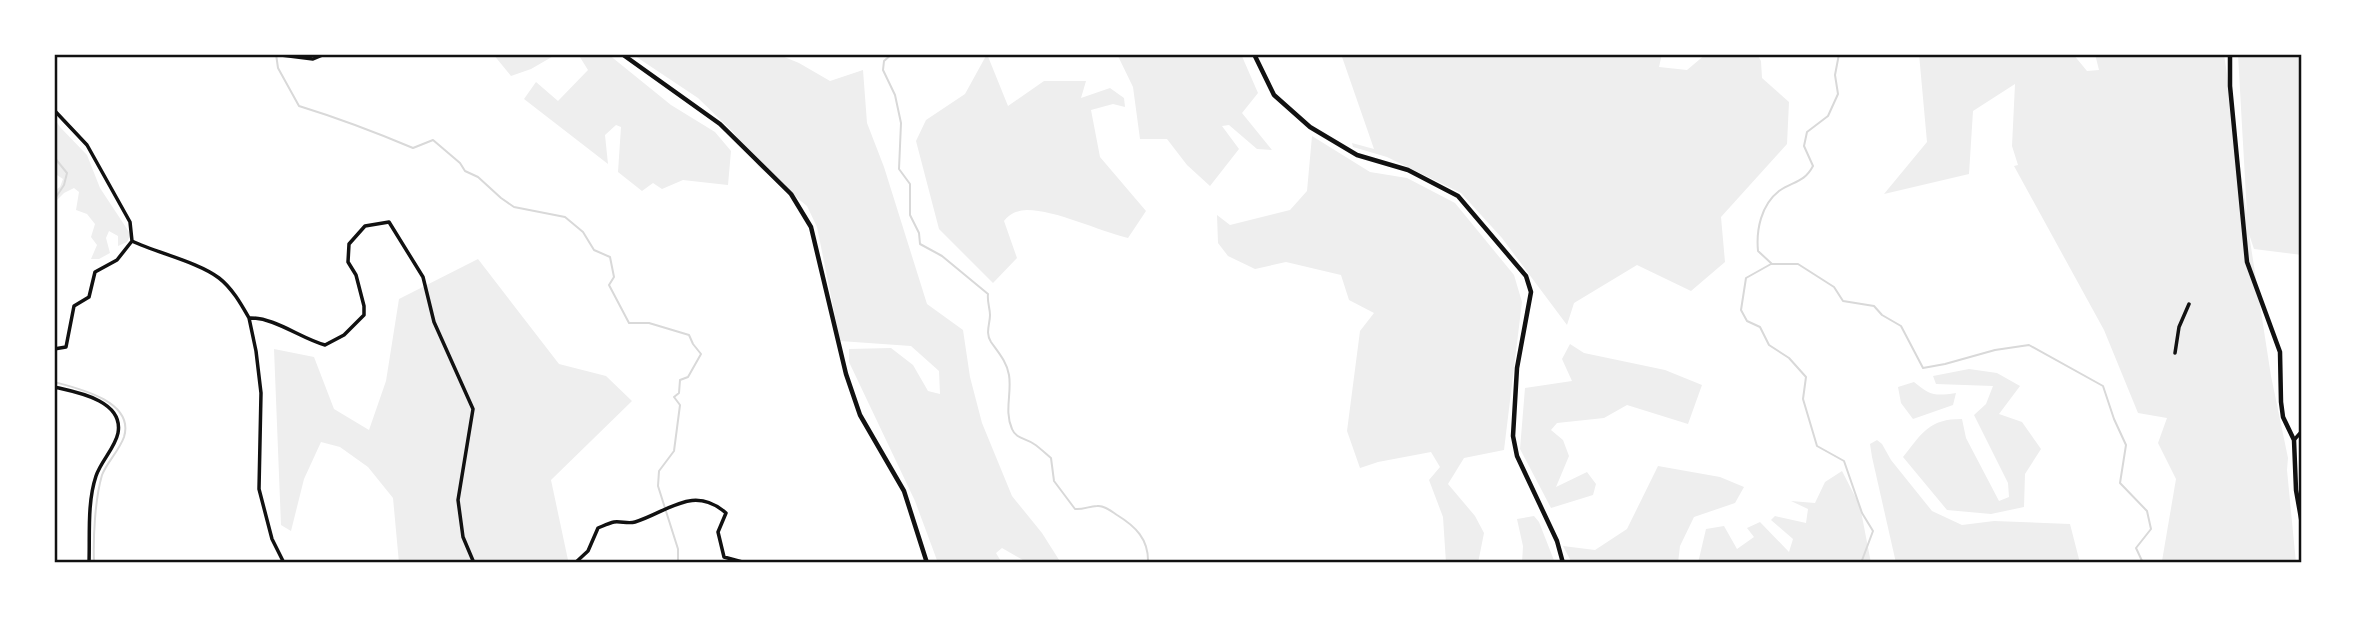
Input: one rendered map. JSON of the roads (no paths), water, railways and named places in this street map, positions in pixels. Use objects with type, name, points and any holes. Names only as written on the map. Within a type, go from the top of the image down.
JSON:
[{"type":"street","points":[[273,54],[313,59],[326,54]]},
{"type":"street","points":[[622,54],[720,124],[791,194],[811,227],[834,333],[856,405],[904,491],[927,563]]},
{"type":"street","points":[[1254,54],[1274,95],[1310,127],[1357,155],[1408,170],[1458,196],[1526,276],[1531,292],[1517,368],[1513,436],[1517,456],[1557,541],[1563,563]]},
{"type":"street","points":[[2230,54],[2230,86],[2244,236],[2248,262],[2280,352],[2283,417],[2294,440],[2296,490],[2302,524]]},
{"type":"street","points":[[54,110],[87,145],[130,222],[132,241],[117,260],[95,272],[89,297],[74,306],[66,347],[54,349]]},
{"type":"street","points":[[249,318],[260,317],[307,340],[325,345],[344,335],[364,315],[356,275],[348,262],[349,244],[365,226],[388,222],[423,277],[434,322],[473,409],[458,499],[463,537],[474,563]]},
{"type":"street","points":[[132,241],[175,257],[219,278],[237,298],[249,318],[261,393],[259,489],[272,539],[284,563]]},
{"type":"street","points":[[2175,354],[2179,327],[2189,304]]},
{"type":"street","points":[[54,387],[87,394],[110,408],[118,423],[118,434],[96,476],[90,520],[89,563]]},
{"type":"street","points":[[2294,440],[2302,431]]},
{"type":"street","points":[[575,563],[588,551],[598,528],[613,522],[634,522],[680,502],[705,501],[715,503],[726,513],[718,532],[724,557],[746,563]]},
{"type":"waterway","points":[[276,54],[278,68],[299,106],[413,148],[433,140],[460,163],[465,171],[478,177],[514,207],[565,217],[583,232],[594,250],[610,257],[614,277],[609,285],[629,323],[649,323],[689,335],[701,354],[688,377],[680,380],[679,393],[674,397],[680,405],[674,451],[659,471],[658,486],[678,549],[678,563]]},
{"type":"waterway","points":[[892,54],[884,61],[883,70],[895,95],[901,123],[899,169],[910,184],[910,215],[919,233],[920,244],[942,256],[988,294],[988,335],[1008,370],[1009,416],[1012,429],[1016,435],[1034,444],[1051,458],[1054,481],[1075,509],[1102,506],[1135,529],[1146,547],[1148,563]]},
{"type":"waterway","points":[[1839,54],[1835,75],[1838,94],[1828,116],[1807,132],[1804,146],[1813,166],[1806,176],[1779,191],[1768,203],[1759,226],[1758,251],[1772,264],[1798,264],[1834,287],[1843,301],[1874,306],[1882,315],[1901,326],[1923,368],[1995,350],[2029,345],[2103,386],[2126,445],[2120,483],[2147,511],[2151,529],[2136,548],[2143,563]]},
{"type":"waterway","points":[[54,157],[67,173],[64,185],[54,200]]},
{"type":"waterway","points":[[1771,264],[1746,278],[1741,310],[1747,321],[1760,327],[1769,345],[1789,358],[1806,377],[1803,399],[1817,446],[1844,461],[1862,513],[1873,531],[1861,563]]},
{"type":"waterway","points":[[54,382],[102,398],[121,414],[125,425],[124,437],[102,475],[95,519],[94,563]]}]
